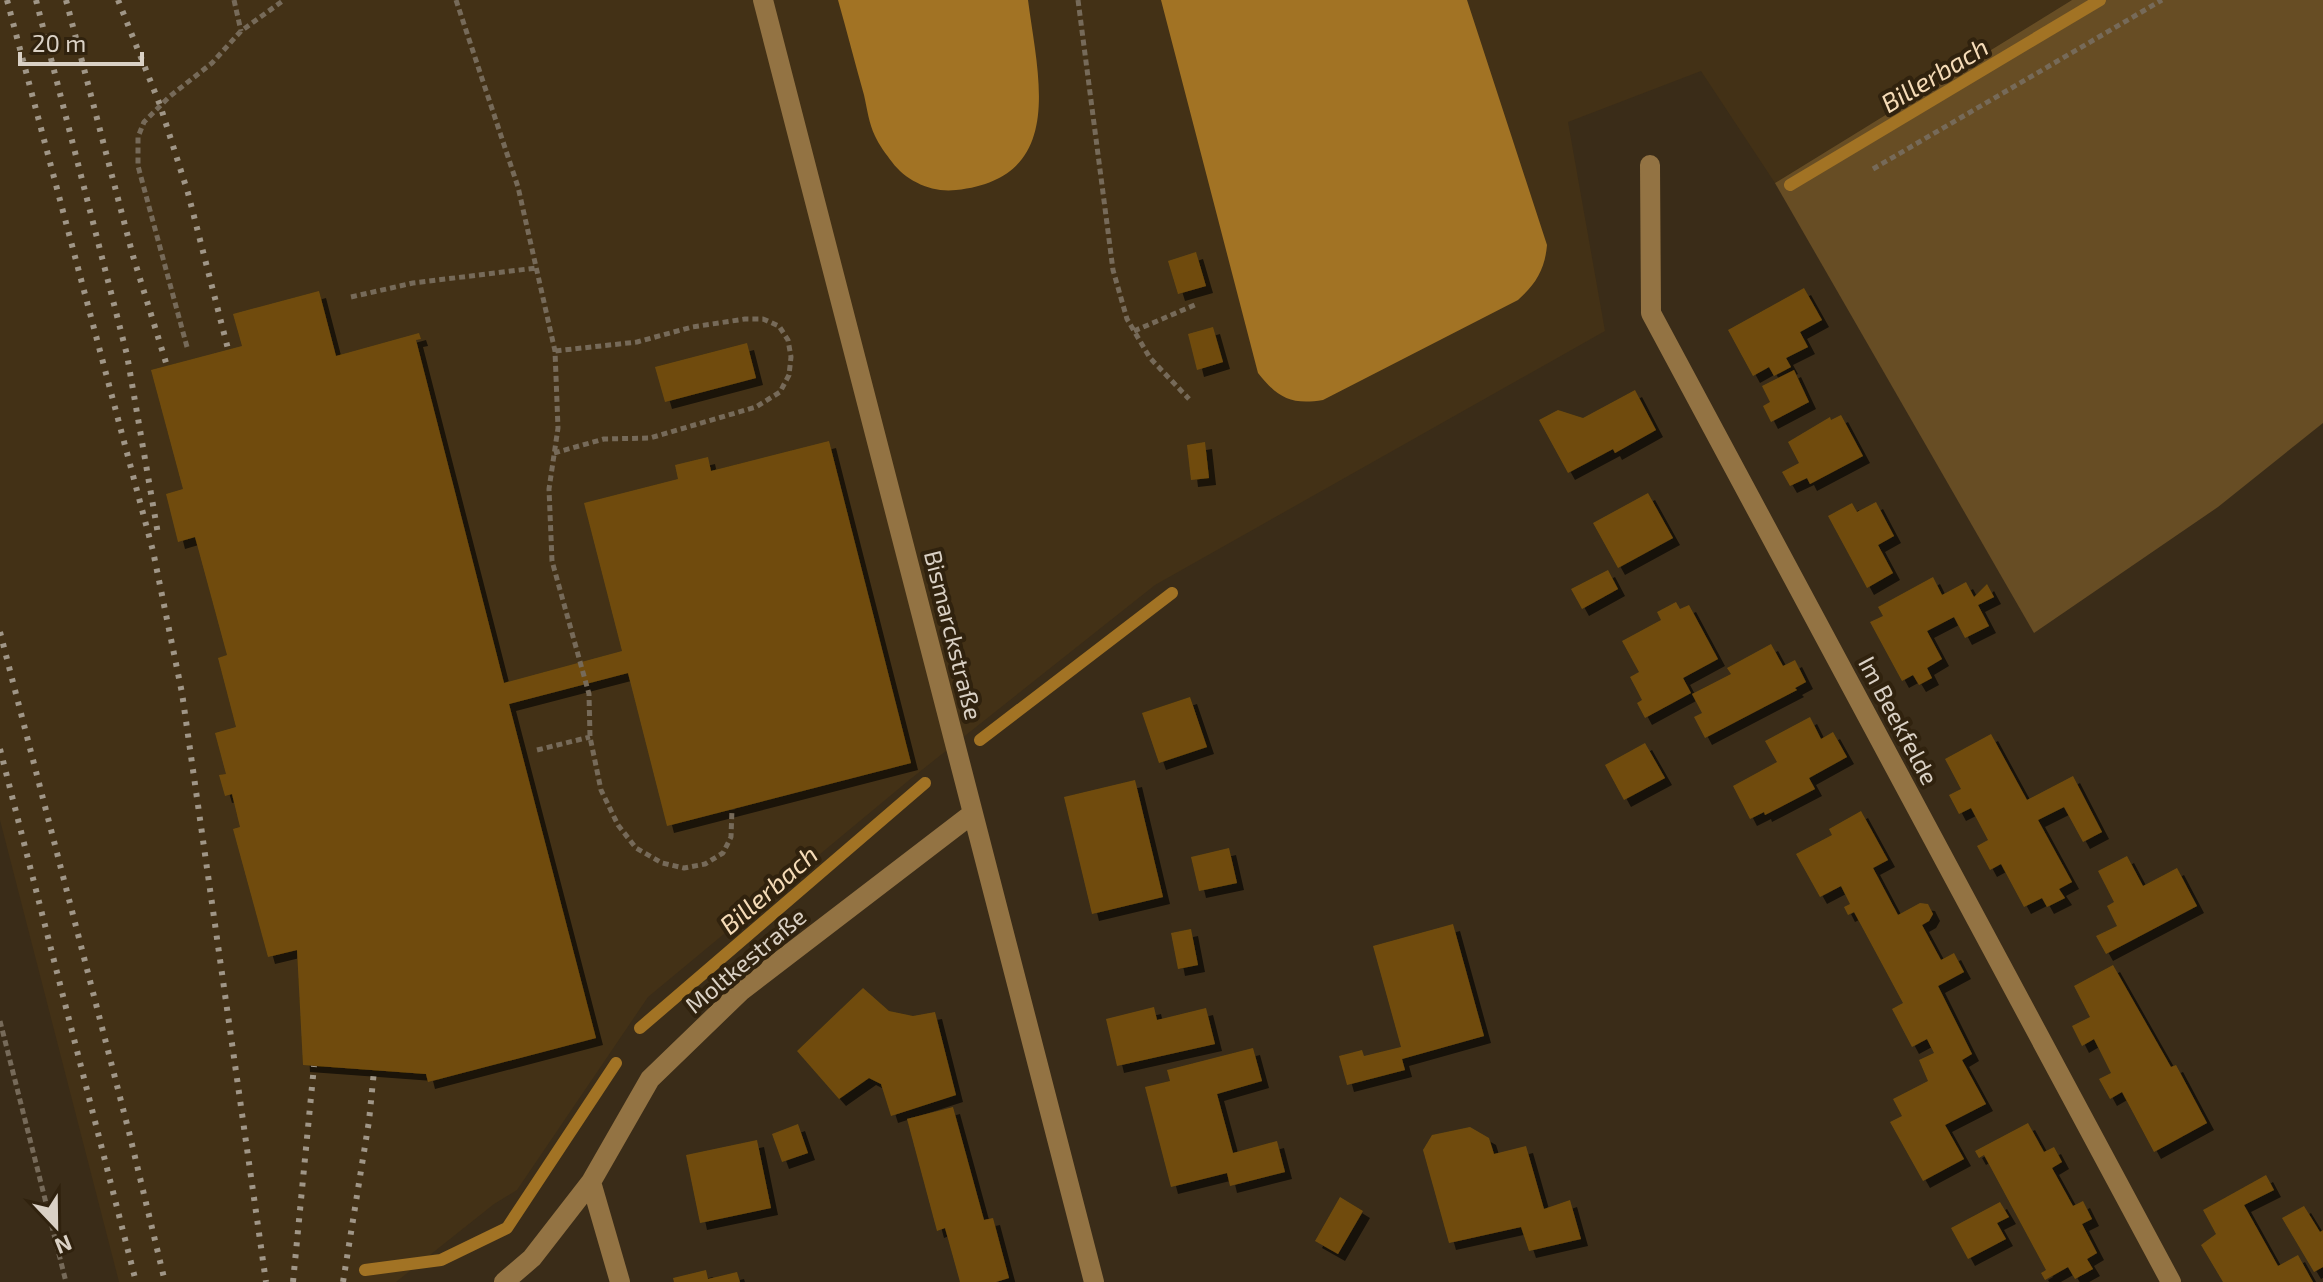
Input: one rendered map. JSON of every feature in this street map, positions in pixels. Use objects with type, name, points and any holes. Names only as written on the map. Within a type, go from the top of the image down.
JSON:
[{"type":"street","name":"Bismarckstraße","points":[[763,0],[1094,1282]]},
{"type":"street","name":"Im Beekfelde","points":[[1650,165],[1651,313],[2171,1282]]},
{"type":"street","name":"Moltkestraße","points":[[504,1282],[532,1258],[591,1182],[650,1079],[741,991],[972,814]]},
{"type":"street","points":[[591,1182],[620,1282]]},
{"type":"path","points":[[234,0],[241,31]]},
{"type":"path","points":[[187,347],[138,166],[138,137],[144,122],[160,105],[212,63],[241,31],[284,0]]},
{"type":"path","points":[[456,0],[518,187],[555,351],[558,428],[549,489],[552,561],[589,694],[590,737],[601,790],[618,825],[636,848],[662,863],[684,868],[705,864],[723,853],[731,837],[732,809]]},
{"type":"path","points":[[1078,0],[1113,270],[1127,319],[1134,331],[1150,358],[1189,399]]},
{"type":"path","points":[[1873,169],[2162,0]]},
{"type":"path","points":[[351,297],[413,283],[536,268]]},
{"type":"path","points":[[1134,331],[1197,304]]},
{"type":"path","points":[[554,453],[604,439],[650,438],[756,407],[780,392],[789,375],[791,357],[788,340],[779,326],[763,319],[692,327],[637,342],[555,351]]},
{"type":"path","points":[[537,750],[590,737]]},
{"type":"path","points":[[0,1021],[66,1282]]},
{"type":"shaded area","points":[[0,0],[2072,0],[1775,183],[1701,71],[1568,122],[1605,331],[1155,585],[908,781],[648,997],[517,1190],[494,1204],[396,1282],[119,1282],[0,820]]},
{"type":"shaded area","points":[[838,0],[1028,0],[1037,61],[1037,120],[1030,145],[1015,166],[991,182],[956,190],[938,190],[920,184],[898,169],[873,131]]},
{"type":"shaded area","points":[[1161,0],[1467,0],[1547,245],[1542,269],[1535,282],[1518,300],[1323,400],[1294,400],[1279,394],[1258,373]]},
{"type":"shaded area","points":[[2072,0],[2323,0],[2323,423],[2218,507],[2034,633],[1775,183]]},
{"type":"building","points":[[1196,252],[1206,286],[1178,294],[1168,261]]},
{"type":"building","points":[[1804,288],[1822,320],[1800,332],[1808,347],[1786,358],[1791,367],[1774,376],[1769,367],[1753,376],[1728,330]]},
{"type":"building","points":[[319,291],[336,356],[419,333],[421,339],[416,340],[504,683],[622,651],[584,503],[678,479],[675,465],[708,457],[711,471],[829,441],[911,763],[667,826],[628,673],[509,704],[596,1038],[428,1082],[426,1074],[303,1065],[297,950],[268,957],[233,829],[240,827],[232,794],[225,796],[219,775],[226,774],[215,733],[236,727],[218,658],[227,655],[195,537],[178,542],[166,494],[183,489],[151,370],[242,346],[233,314]]},
{"type":"building","points":[[1213,327],[1223,362],[1197,370],[1188,334]]},
{"type":"building","points":[[747,343],[756,378],[665,402],[655,367]]},
{"type":"building","points":[[1794,370],[1809,402],[1771,422],[1763,406],[1770,402],[1762,386]]},
{"type":"building","points":[[1635,390],[1656,430],[1615,453],[1613,449],[1568,473],[1539,420],[1558,410],[1583,418]]},
{"type":"building","points":[[1841,415],[1863,456],[1810,484],[1807,478],[1790,486],[1782,472],[1799,463],[1788,442],[1830,417],[1831,420]]},
{"type":"building","points":[[1205,442],[1209,478],[1191,480],[1187,445]]},
{"type":"building","points":[[1648,493],[1673,538],[1618,568],[1593,523]]},
{"type":"building","points":[[1876,502],[1894,536],[1878,545],[1893,573],[1867,588],[1828,516],[1852,503],[1857,512]]},
{"type":"building","points":[[1608,570],[1618,589],[1582,609],[1571,589]]},
{"type":"building","points":[[1933,577],[1942,595],[1966,582],[1974,597],[1987,584],[1994,597],[1978,605],[1989,626],[1965,638],[1954,617],[1927,631],[1942,659],[1927,668],[1932,678],[1919,685],[1913,675],[1902,681],[1870,622],[1883,616],[1878,607]]},
{"type":"building","points":[[1676,602],[1680,609],[1689,605],[1718,659],[1683,678],[1691,693],[1645,718],[1637,703],[1642,700],[1630,677],[1639,672],[1622,641],[1661,620],[1657,612]]},
{"type":"building","points":[[1771,644],[1783,666],[1795,660],[1806,682],[1795,688],[1797,690],[1705,738],[1694,717],[1702,713],[1692,694],[1731,674],[1727,668]]},
{"type":"building","points":[[1190,697],[1207,747],[1159,763],[1142,713]]},
{"type":"building","points":[[1810,717],[1821,739],[1833,732],[1847,757],[1809,778],[1815,789],[1765,815],[1764,812],[1750,819],[1733,786],[1777,762],[1765,741]]},
{"type":"building","points":[[1991,734],[2027,800],[2073,776],[2102,832],[2083,842],[2064,807],[2038,820],[2072,882],[2059,889],[2065,898],[2047,907],[2042,898],[2024,907],[2001,864],[1990,870],[1977,846],[1988,840],[1971,808],[1959,814],[1949,795],[1961,789],[1945,759]]},
{"type":"building","points":[[1645,743],[1665,778],[1624,800],[1605,765]]},
{"type":"building","points":[[1135,780],[1163,897],[1092,914],[1064,797]]},
{"type":"building","points":[[1861,811],[1888,860],[1873,868],[1898,915],[1920,903],[1928,904],[1933,914],[1922,925],[1941,960],[1954,953],[1964,972],[1938,986],[1972,1054],[1962,1060],[1986,1104],[1945,1125],[1964,1159],[1923,1181],[1890,1122],[1902,1116],[1893,1099],[1928,1081],[1919,1060],[1934,1053],[1927,1039],[1912,1047],[1892,1009],[1903,1003],[1854,912],[1848,915],[1844,907],[1850,904],[1841,886],[1820,897],[1796,854],[1832,835],[1829,829]]},
{"type":"building","points":[[1229,848],[1237,883],[1199,891],[1191,857]]},
{"type":"building","points":[[2127,856],[2143,886],[2177,868],[2197,906],[2106,954],[2096,936],[2117,926],[2107,906],[2114,902],[2098,871]]},
{"type":"building","points":[[1453,924],[1484,1036],[1402,1059],[1405,1070],[1347,1085],[1339,1056],[1362,1050],[1364,1056],[1401,1047],[1373,946]]},
{"type":"building","points":[[1191,929],[1198,965],[1178,969],[1171,933]]},
{"type":"building","points":[[2113,965],[2171,1067],[2176,1065],[2207,1123],[2154,1152],[2122,1092],[2110,1099],[2099,1079],[2111,1073],[2094,1039],[2082,1046],[2072,1026],[2090,1017],[2074,986]]},
{"type":"building","points":[[863,988],[889,1011],[913,1016],[935,1012],[956,1095],[891,1116],[881,1084],[869,1078],[839,1099],[797,1051]]},
{"type":"building","points":[[1154,1007],[1157,1020],[1206,1008],[1215,1044],[1117,1066],[1106,1019]]},
{"type":"building","points":[[1253,1048],[1262,1081],[1217,1094],[1233,1153],[1277,1141],[1285,1172],[1230,1186],[1227,1173],[1171,1187],[1145,1087],[1170,1081],[1167,1070]]},
{"type":"building","points":[[953,1107],[984,1220],[993,1218],[1009,1278],[996,1282],[960,1282],[945,1228],[937,1231],[907,1119]]},
{"type":"building","points":[[2028,1123],[2044,1152],[2054,1147],[2062,1162],[2052,1168],[2073,1206],[2083,1201],[2092,1219],[2082,1224],[2097,1253],[2087,1259],[2093,1269],[2075,1279],[2068,1267],[2045,1280],[2041,1273],[2046,1270],[1984,1155],[1979,1158],[1975,1151]]},
{"type":"building","points":[[798,1124],[808,1153],[782,1162],[772,1134]]},
{"type":"building","points":[[1470,1127],[1489,1138],[1494,1154],[1526,1146],[1544,1209],[1570,1200],[1581,1239],[1529,1251],[1521,1227],[1449,1243],[1423,1150],[1432,1135]]},
{"type":"building","points":[[757,1140],[771,1208],[700,1223],[686,1155]]},
{"type":"building","points":[[2266,1175],[2274,1190],[2244,1205],[2278,1266],[2298,1255],[2313,1282],[2223,1282],[2201,1245],[2216,1234],[2203,1210]]},
{"type":"building","points":[[1340,1197],[1363,1211],[1338,1254],[1315,1241]]},
{"type":"building","points":[[2000,1202],[2009,1217],[1997,1223],[2006,1239],[1968,1259],[1951,1228]]},
{"type":"building","points":[[2304,1206],[2320,1232],[2323,1230],[2323,1267],[2314,1272],[2282,1218]]},
{"type":"building","points":[[706,1270],[708,1279],[737,1272],[740,1282],[674,1282],[673,1278]]},
{"type":"waterway","name":"Billerbach","points":[[1790,185],[2100,0]]},
{"type":"waterway","name":"Billerbach","points":[[980,740],[1172,593]]},
{"type":"waterway","name":"Billerbach","points":[[640,1028],[925,783]]},
{"type":"waterway","name":"Billerbach","points":[[365,1270],[441,1260],[507,1228],[616,1063]]},
{"type":"railway","points":[[7,0],[153,551],[182,693],[266,1282]]},
{"type":"railway","points":[[36,0],[127,355],[158,534]]},
{"type":"railway","points":[[66,0],[133,256],[167,366]]},
{"type":"railway","points":[[118,0],[160,105],[188,193],[228,349]]},
{"type":"railway","points":[[0,632],[165,1282]]},
{"type":"railway","points":[[0,749],[136,1282]]},
{"type":"railway","points":[[293,1282],[314,1066]]},
{"type":"railway","points":[[343,1282],[374,1071]]}]
